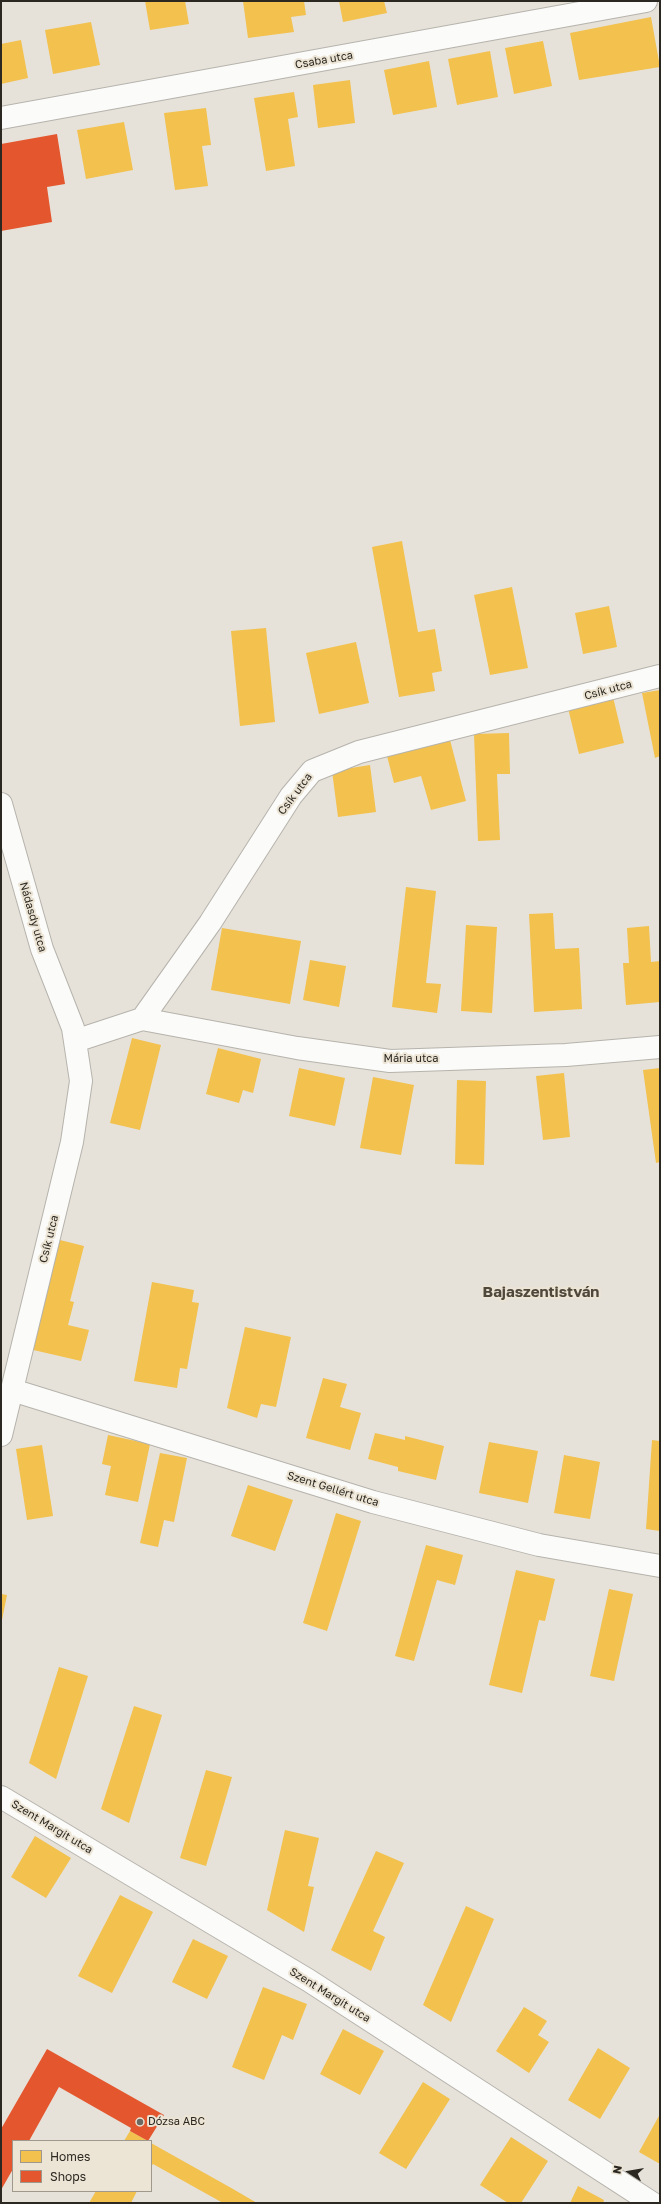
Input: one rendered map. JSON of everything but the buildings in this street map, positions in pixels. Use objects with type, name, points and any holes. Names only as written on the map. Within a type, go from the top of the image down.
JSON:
[{"type":"street","name":"Csaba utca","points":[[1,118],[646,1]]},
{"type":"street","name":"Csík utca","points":[[142,1019],[210,923],[291,796],[312,771],[359,752],[660,676]]},
{"type":"street","name":"Nádasdy utca","points":[[1,804],[42,949],[74,1034]]},
{"type":"street","points":[[74,1034],[142,1019]]},
{"type":"street","name":"Mária utca","points":[[142,1019],[297,1048],[390,1061],[566,1055],[660,1047]]},
{"type":"street","name":"Csík utca","points":[[2,1430],[72,1142],[81,1081],[74,1034]]},
{"type":"street","name":"Szent Gellért utca","points":[[12,1390],[373,1502],[539,1545],[660,1566]]},
{"type":"street","name":"Szent Margit utca","points":[[1,1796],[308,1980],[652,2203]]},
{"type":"place","name":"Dózsa ABC","points":[[140,2122]]},
{"type":"district","name":"Bajaszentistván","points":[[541,1292]]}]
